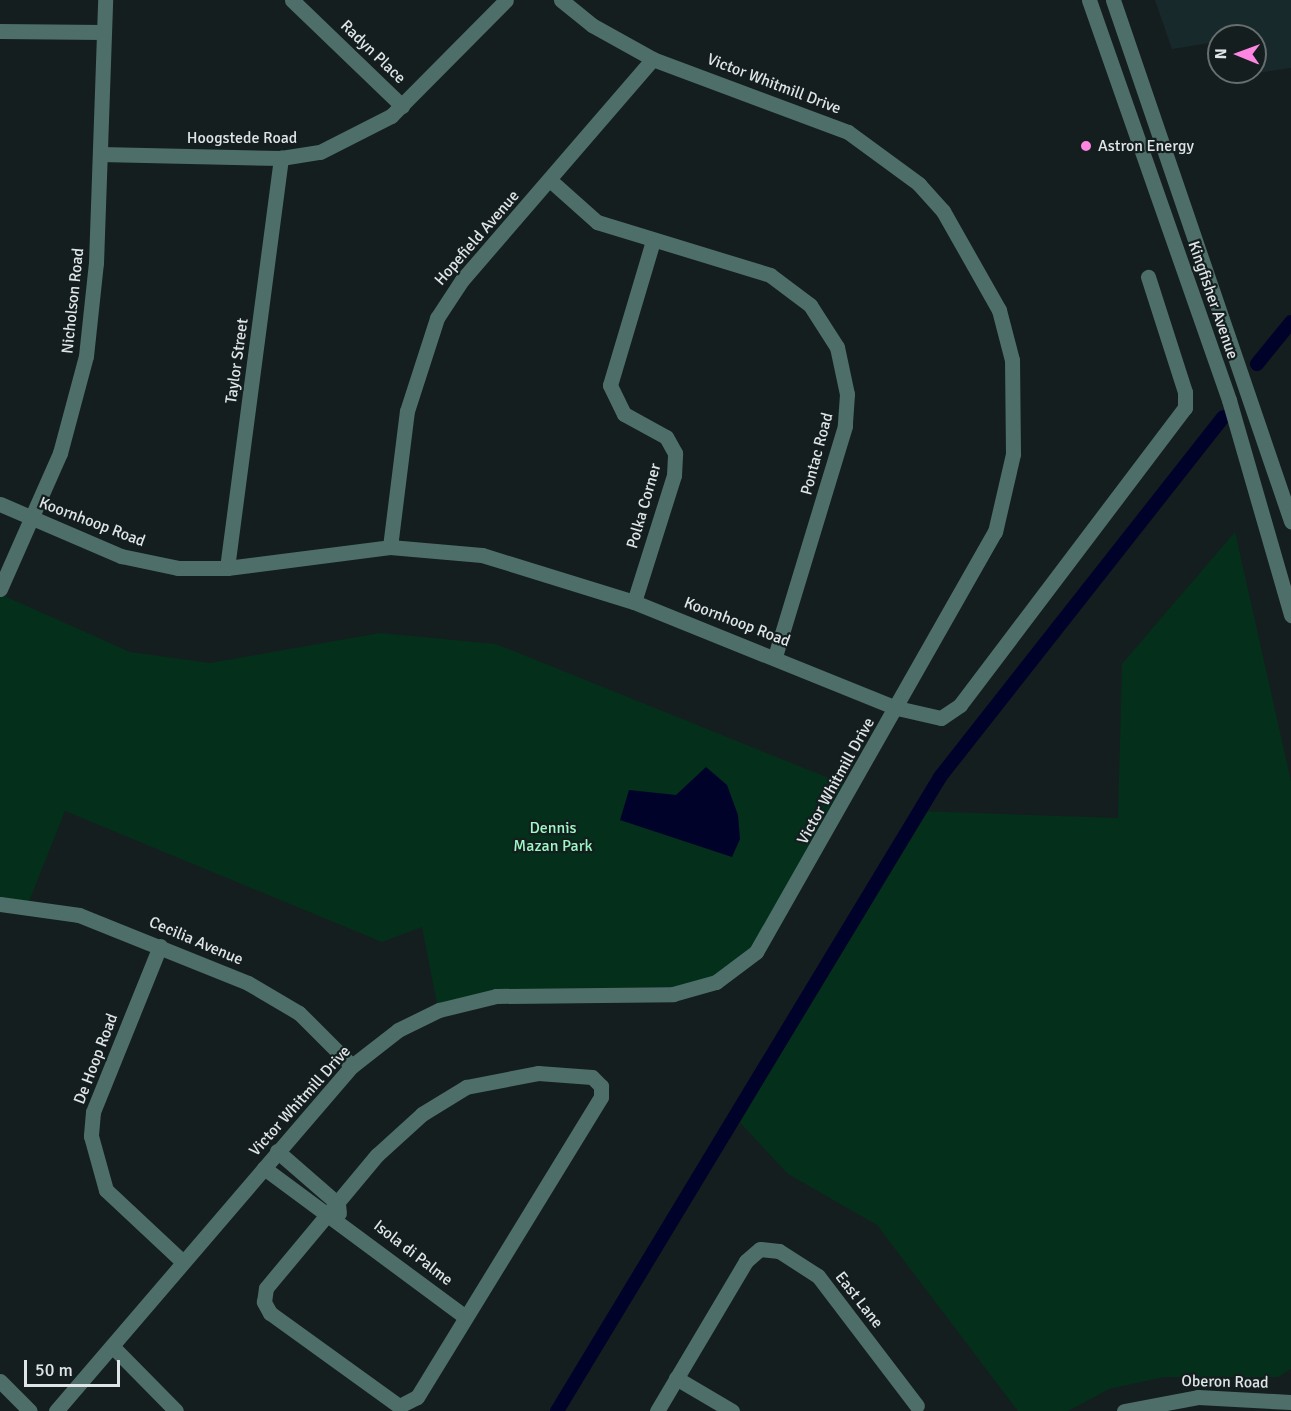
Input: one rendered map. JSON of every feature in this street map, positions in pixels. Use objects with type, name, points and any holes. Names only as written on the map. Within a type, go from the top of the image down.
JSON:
[{"type":"street","name":"Nicholson Road","points":[[0,589],[60,453],[86,356],[100,154],[105,0]]},
{"type":"street","name":"Radyn Place","points":[[291,0],[402,106]]},
{"type":"street","name":"Hoogstede Road","points":[[100,154],[281,158],[339,144],[402,106],[506,0]]},
{"type":"street","name":"Victor Whitmill Drive","points":[[56,1411],[352,1066],[417,1020],[485,997],[658,996],[727,976],[768,938],[986,554],[1007,488],[1015,392],[999,310],[943,211],[879,151],[812,115],[652,59],[592,25],[561,0]]},
{"type":"street","name":"Kingfisher Avenue","points":[[1089,0],[1229,400],[1291,615]]},
{"type":"street","name":"Kingfisher Avenue","points":[[1113,0],[1291,522]]},
{"type":"street","points":[[0,31],[103,32]]},
{"type":"street","name":"Hopefield Avenue","points":[[390,546],[407,411],[437,318],[462,280],[551,181],[652,59]]},
{"type":"street","name":"Taylor Street","points":[[227,568],[281,158]]},
{"type":"street","name":"Pontac Road","points":[[551,181],[586,216],[653,241],[770,275],[810,305],[837,347],[847,394],[845,426],[775,656]]},
{"type":"street","name":"Polka Corner","points":[[634,602],[674,475],[675,453],[666,437],[624,414],[610,385],[653,241]]},
{"type":"street","name":"Koornhoop Road","points":[[0,504],[121,556],[178,568],[227,568],[390,546],[482,555],[634,602],[775,656],[897,708],[934,717],[952,713],[1180,418],[1185,392],[1148,277]]},
{"type":"street","name":"Cecilia Avenue","points":[[0,904],[62,910],[160,946],[280,998],[352,1066]]},
{"type":"street","name":"De Hoop Road","points":[[160,946],[93,1112],[91,1136],[106,1190],[183,1262]]},
{"type":"street","points":[[538,1073],[586,1074],[598,1081],[601,1097],[464,1316],[417,1397],[406,1406],[393,1403],[270,1313],[264,1302],[271,1281],[335,1213],[393,1138],[453,1093],[538,1073]]},
{"type":"street","name":"Isola di Palme","points":[[278,1151],[335,1213]]},
{"type":"street","name":"Isola di Palme","points":[[264,1168],[335,1213],[464,1316]]},
{"type":"street","name":"East Lane","points":[[657,1411],[746,1261],[754,1251],[773,1249],[818,1276],[917,1407]]},
{"type":"street","points":[[112,1346],[176,1411]]},
{"type":"street","points":[[676,1378],[732,1411]]},
{"type":"street","points":[[0,1381],[30,1411]]},
{"type":"street","name":"Oberon Road","points":[[1124,1411],[1198,1397],[1291,1402]]},
{"type":"shaded area","points":[[1155,0],[1291,0],[1291,68],[1267,72],[1267,24],[1207,24],[1207,43],[1172,49]]},
{"type":"green space","points":[[1235,532],[1291,781],[1291,1369],[1278,1377],[1164,1377],[1109,1389],[1068,1411],[1018,1411],[877,1225],[788,1174],[732,1114],[917,811],[1118,818],[1122,664]]},
{"type":"green space","name":"Dennis Mazan Park","points":[[0,594],[130,652],[210,663],[380,633],[496,644],[856,789],[769,946],[722,978],[664,995],[437,1004],[422,927],[382,942],[65,811],[28,904],[0,901]]},
{"type":"water","points":[[706,767],[727,785],[738,815],[740,839],[732,857],[620,820],[629,790],[676,795]]},
{"type":"waterway","points":[[1257,364],[1291,322]]},
{"type":"waterway","points":[[557,1411],[940,777],[1223,417]]},
{"type":"place","name":"Astron Energy","points":[[1086,146]]}]
